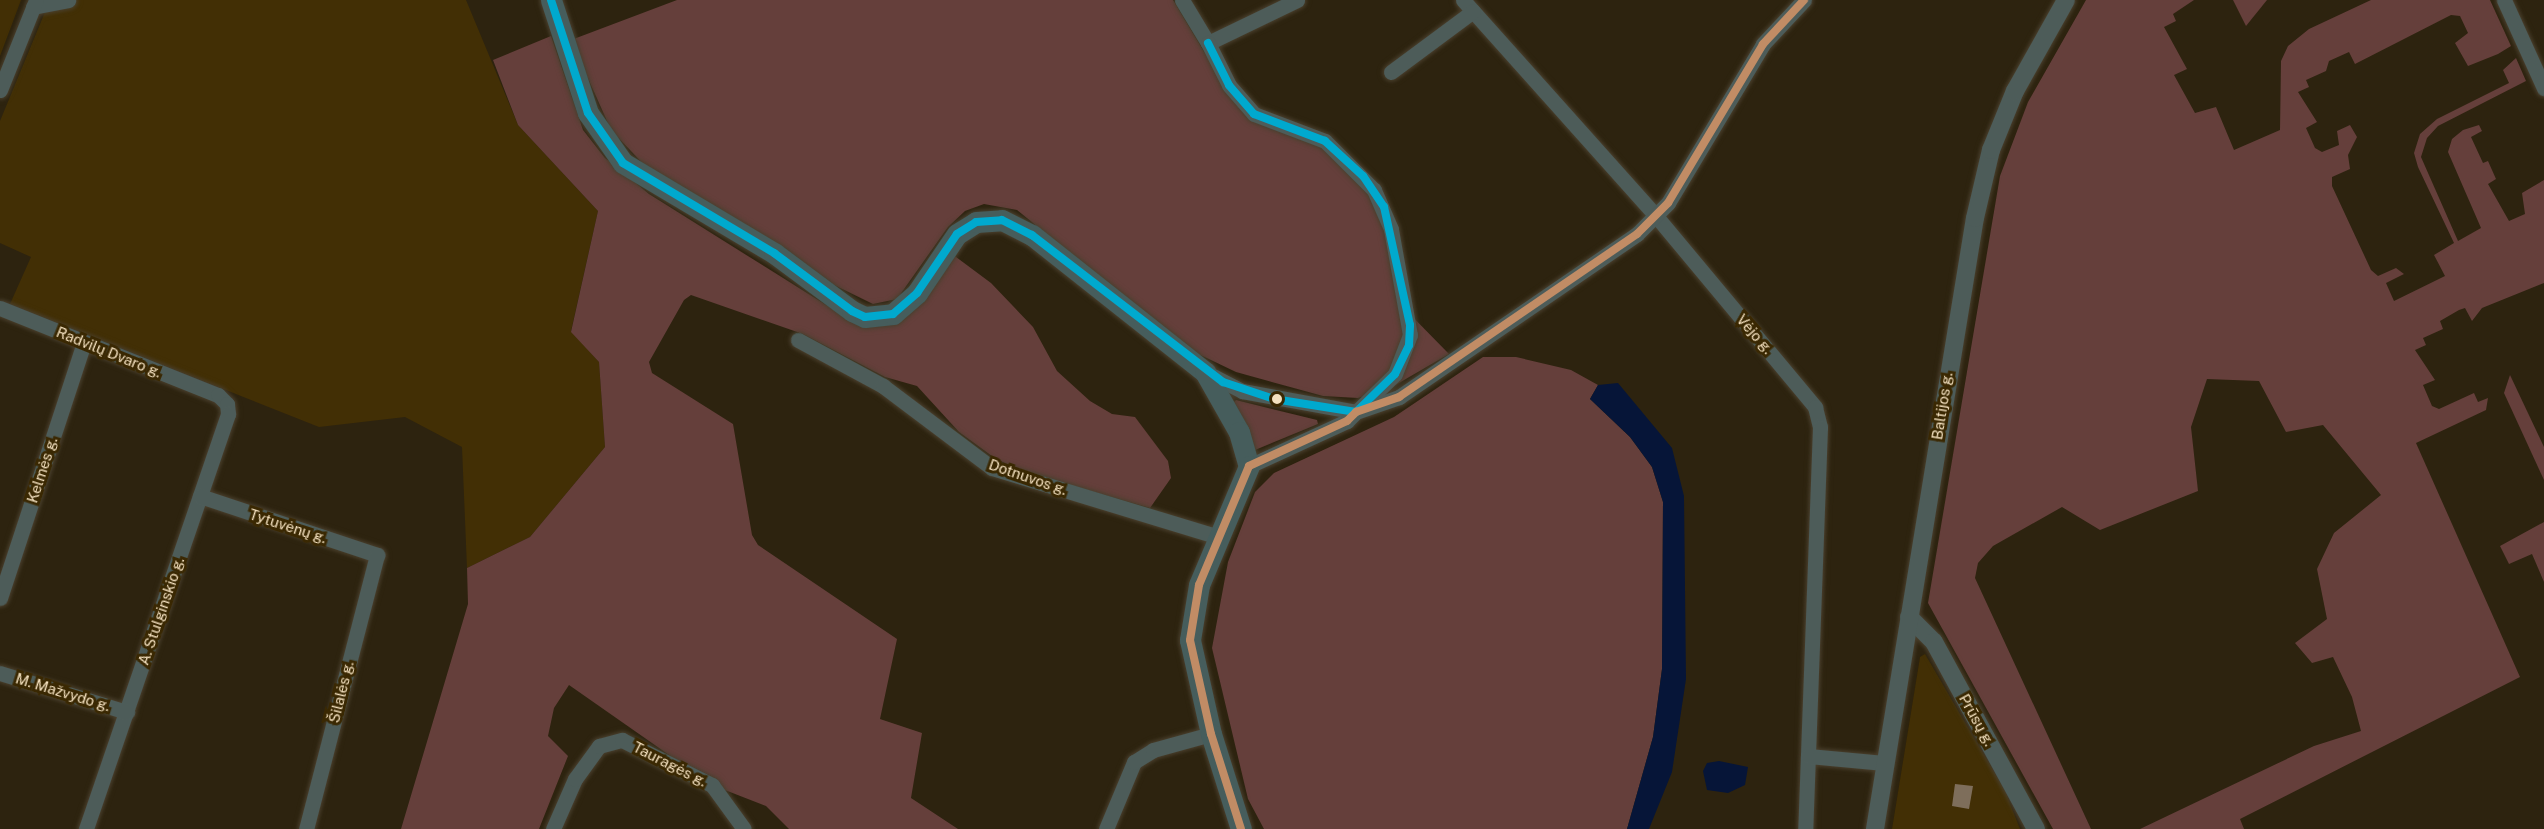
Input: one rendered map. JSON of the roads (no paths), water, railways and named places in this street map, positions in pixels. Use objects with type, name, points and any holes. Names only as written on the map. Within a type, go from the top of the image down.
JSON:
[{"type":"main road","points":[[551,0],[588,113],[623,163],[774,253],[852,311],[865,316],[893,314],[917,293],[957,234],[976,222],[1002,220],[1032,235],[1205,372],[1239,432],[1249,465],[1216,536],[1199,585],[1190,640],[1211,734],[1240,829]]},
{"type":"street","points":[[0,90],[34,4],[68,0]]},
{"type":"street","points":[[1182,0],[1208,43],[1228,85],[1254,114],[1324,141],[1363,176],[1384,207],[1410,325],[1409,345],[1395,374],[1347,421],[1249,465]]},
{"type":"street","points":[[1208,43],[1297,0]]},
{"type":"street","points":[[1205,372],[1242,390],[1356,412],[1399,398],[1601,261],[1656,216],[1763,44],[1804,0]]},
{"type":"street","name":"Baltijos g.","points":[[1875,829],[1964,273],[1989,162],[2015,91],[2066,0]]},
{"type":"street","points":[[2504,0],[2544,88]]},
{"type":"street","points":[[1391,72],[1468,5]]},
{"type":"street","name":"Vėjo g.","points":[[1468,5],[1656,216],[1815,407],[1820,427],[1805,829]]},
{"type":"street","name":"Radvilų Dvaro g.","points":[[0,308],[218,395]]},
{"type":"street","name":"Dotnuvos g.","points":[[798,340],[883,386],[992,468],[1216,536]]},
{"type":"street","name":"Kelmės g.","points":[[0,598],[84,342]]},
{"type":"street","name":"A. Stulginskio g.","points":[[86,829],[228,414],[227,404],[218,395]]},
{"type":"street","name":"Tytuvėnų g.","points":[[200,496],[377,555]]},
{"type":"street","name":"Šilalės g.","points":[[306,829],[377,555]]},
{"type":"street","name":"Prūsų g.","points":[[1909,617],[1934,642],[2036,829]]},
{"type":"street","name":"M. Mažvydo g.","points":[[0,673],[127,712]]},
{"type":"street","points":[[1106,829],[1134,762],[1154,750],[1211,734]]},
{"type":"street","name":"Tauragės g.","points":[[553,829],[575,779],[599,746],[622,740],[712,785],[744,829]]},
{"type":"street","points":[[1808,756],[1885,763]]},
{"type":"water","points":[[1618,383],[1672,448],[1684,496],[1686,679],[1672,772],[1649,829],[1627,829],[1653,737],[1662,669],[1663,502],[1652,467],[1630,437],[1590,399],[1598,385]]},
{"type":"water","points":[[1719,761],[1748,767],[1745,785],[1728,793],[1707,790],[1703,771],[1707,763]]}]
